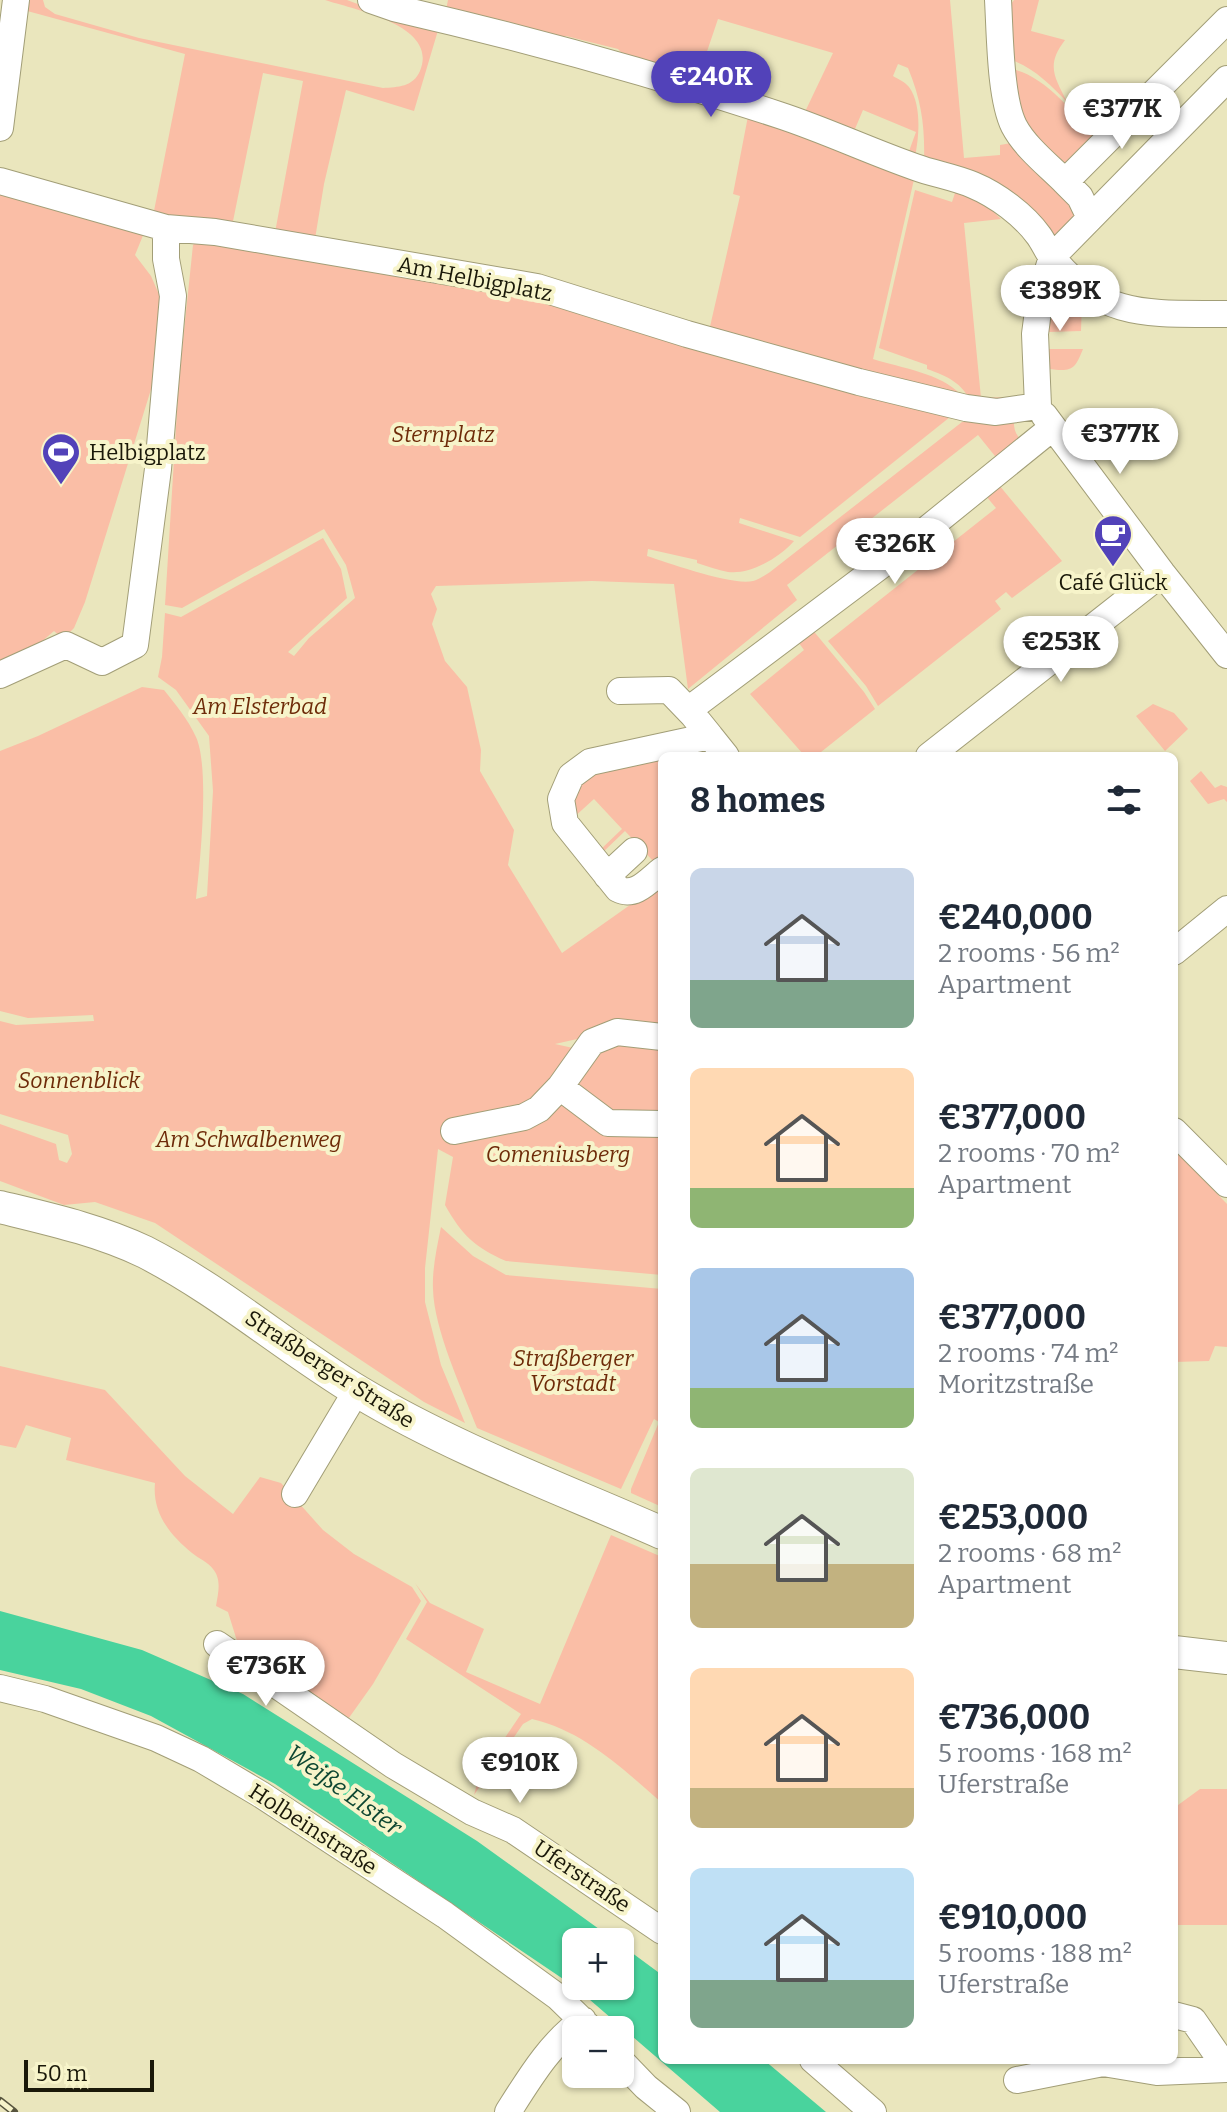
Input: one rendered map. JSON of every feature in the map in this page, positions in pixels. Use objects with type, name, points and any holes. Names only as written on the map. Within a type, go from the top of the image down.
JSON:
[{"type":"main road","name":"Straßberger Straße","points":[[0,1207],[86,1230],[143,1252],[192,1278],[357,1390],[428,1431],[658,1531]]},
{"type":"main road","points":[[1178,1652],[1227,1658]]},
{"type":"street","points":[[0,128],[10,58],[12,9],[16,0]]},
{"type":"street","points":[[371,0],[652,75],[783,116],[918,168],[974,185],[1016,211],[1039,235],[1052,257],[1088,294],[1128,310],[1227,314]]},
{"type":"street","points":[[998,0],[1004,77],[1013,125],[1080,197],[1090,218]]},
{"type":"street","points":[[1065,182],[1227,20]]},
{"type":"street","points":[[1227,79],[1052,257],[1040,296],[1035,334],[1038,406],[1227,655]]},
{"type":"street","name":"Am Helbigplatz","points":[[0,181],[166,228],[215,232],[537,287],[687,334],[966,408],[996,412],[1038,406]]},
{"type":"street","points":[[0,675],[66,645],[102,662],[135,645],[158,469],[173,296],[166,259],[166,228]]},
{"type":"street","points":[[710,736],[695,705],[900,551],[1052,428]]},
{"type":"street","points":[[934,752],[1162,573]]},
{"type":"street","points":[[620,691],[669,690],[710,736]]},
{"type":"street","points":[[658,873],[634,892],[625,893],[618,889],[565,823],[561,799],[571,776],[590,762],[710,736]]},
{"type":"street","points":[[607,876],[634,851]]},
{"type":"street","points":[[1178,949],[1227,909]]},
{"type":"street","points":[[454,1131],[524,1117],[539,1109],[560,1087],[592,1042],[617,1032],[658,1037]]},
{"type":"street","points":[[560,1087],[608,1123],[658,1124]]},
{"type":"street","points":[[1178,1135],[1227,1184]]},
{"type":"street","points":[[295,1494],[357,1390]]},
{"type":"street","name":"Uferstraße","points":[[217,1644],[393,1765],[472,1812],[513,1830],[658,1928]]},
{"type":"street","name":"Holbeinstraße","points":[[0,1688],[45,1699],[156,1738],[201,1759],[445,1915],[558,1997],[578,2016]]},
{"type":"street","points":[[1109,2064],[1157,2072],[1227,2069],[1193,2020],[1178,2016]]},
{"type":"street","points":[[508,2112],[531,2076],[562,2037]]},
{"type":"street","points":[[818,2064],[873,2112]]},
{"type":"street","points":[[1017,2080],[1098,2064]]},
{"type":"street","points":[[634,2075],[677,2112]]},
{"type":"green space","points":[[21,0],[43,0],[45,7],[55,14],[139,38],[383,88],[404,85],[417,76],[423,55],[417,42],[391,22],[325,0],[347,0],[384,14],[439,27],[414,111],[346,90],[324,184],[314,245],[274,238],[303,81],[263,73],[231,231],[153,216],[185,54],[20,9]]},
{"type":"green space","points":[[448,0],[950,0],[964,158],[1000,155],[1000,145],[1017,142],[1080,213],[1054,237],[924,163],[923,126],[917,92],[908,68],[898,64],[893,76],[909,87],[918,112],[915,157],[908,154],[916,132],[863,110],[852,136],[803,116],[833,53],[718,19],[697,81],[630,62],[618,49],[566,36],[550,41],[445,15]]},
{"type":"green space","points":[[1014,0],[1039,0],[1031,31],[1065,40],[1055,57],[1054,71],[1067,102],[1033,71],[1009,59],[1006,11]]},
{"type":"green space","points":[[1012,69],[1048,88],[1097,137],[1062,168],[1022,129]]},
{"type":"green space","points":[[749,111],[915,175],[873,359],[932,376],[961,395],[709,331],[740,196],[733,194]]},
{"type":"green space","points":[[915,190],[952,202],[956,190],[977,196],[1001,219],[964,223],[981,398],[1006,397],[1013,405],[971,403],[959,385],[927,369],[927,365],[879,348]]},
{"type":"green space","name":"Helbigplatz","points":[[0,191],[144,233],[135,255],[151,276],[164,306],[157,370],[85,602],[74,628],[63,639],[54,631],[40,643],[0,661]]},
{"type":"green space","points":[[203,235],[559,300],[950,417],[800,537],[740,518],[739,523],[794,541],[773,559],[755,568],[728,572],[697,563],[697,560],[648,549],[647,556],[743,582],[759,579],[770,572],[962,422],[1014,417],[1016,432],[1026,445],[999,461],[978,435],[787,585],[797,600],[688,689],[674,584],[592,581],[436,586],[431,594],[437,609],[432,624],[445,661],[467,687],[481,750],[480,771],[514,830],[508,865],[562,953],[658,881],[658,1275],[506,1261],[485,1251],[463,1232],[445,1205],[453,1157],[438,1149],[425,1268],[425,1302],[441,1365],[465,1423],[424,1402],[155,1223],[95,1202],[64,1205],[0,1181],[0,1124],[56,1144],[59,1160],[67,1163],[72,1154],[68,1135],[0,1114],[0,1021],[16,1025],[94,1021],[93,1015],[28,1018],[0,1011],[0,751],[142,687],[164,690],[189,724],[200,751],[203,816],[196,899],[207,896],[213,791],[209,736],[176,690],[158,677],[165,613],[181,617],[323,538],[341,569],[347,598],[288,652],[294,656],[309,638],[355,598],[346,565],[324,529],[182,608],[165,605],[179,379],[193,245]],"holes":[[[595,1035],[601,1043],[591,1052],[555,1044]]]},
{"type":"green space","points":[[1068,288],[1082,300],[1081,331],[1049,332],[1049,307],[1053,294]]},
{"type":"green space","points":[[1047,349],[1083,349],[1074,366],[1062,370],[1048,369]]},
{"type":"green space","points":[[999,485],[1062,561],[1012,598],[1006,592],[995,601],[1001,609],[878,706],[866,686],[828,641],[996,508],[986,496]]},
{"type":"green space","points":[[811,628],[875,709],[821,752],[801,752],[750,694],[804,650],[796,639]]},
{"type":"green space","points":[[1153,704],[1174,713],[1188,729],[1165,751],[1136,716]]},
{"type":"green space","points":[[658,755],[658,881],[652,874],[630,889],[625,889],[616,881],[621,875],[630,884],[653,861],[625,831],[601,854],[609,863],[604,865],[588,844],[590,842],[599,851],[622,829],[594,799],[572,819],[580,828],[575,827],[569,817],[567,806],[573,783],[579,775],[602,764]]},
{"type":"green space","points":[[1201,771],[1215,788],[1221,785],[1227,787],[1227,802],[1224,799],[1208,804],[1190,781]]},
{"type":"green space","points":[[1178,1153],[1227,1204],[1227,1347],[1215,1346],[1209,1361],[1178,1362]]},
{"type":"green space","name":"Straßberger Vorstadt","points":[[441,1227],[473,1256],[506,1275],[658,1289],[658,1421],[654,1419],[621,1489],[477,1428],[438,1323],[433,1289]]},
{"type":"green space","points":[[0,1366],[105,1390],[185,1476],[233,1514],[260,1477],[281,1483],[323,1530],[354,1554],[412,1587],[421,1601],[373,1684],[346,1722],[242,1657],[228,1612],[216,1606],[219,1587],[216,1573],[170,1531],[156,1504],[155,1483],[66,1460],[71,1438],[26,1425],[16,1448],[0,1445]]},
{"type":"green space","name":"Straßberger Vorstadt","points":[[658,1424],[658,1505],[631,1493]]},
{"type":"green space","points":[[611,1535],[658,1555],[658,1800],[586,1742],[569,1732],[532,1719],[523,1724],[474,1795],[479,1776],[521,1714],[406,1639],[427,1602],[415,1583],[430,1603],[484,1629],[466,1672],[540,1704]]},
{"type":"green space","points":[[1200,1789],[1227,1789],[1227,1925],[1178,1925],[1178,1805]]},
{"type":"water","name":"Weiße Elster","points":[[0,1611],[142,1650],[243,1694],[477,1841],[598,1928],[562,1928],[562,1978],[275,1784],[151,1716],[81,1689],[0,1670]]},
{"type":"water","points":[[634,1954],[658,1972],[658,2059],[634,2038],[634,2016],[609,2016],[590,2000],[634,2000]]},
{"type":"water","points":[[664,2064],[769,2064],[826,2112],[720,2112]]},
{"type":"railway","points":[[0,2101],[14,2112]]},
{"type":"place","name":"Helbigplatz","points":[[61,486]]},
{"type":"place","name":"Café Glück","points":[[1113,568]]},
{"type":"park label","name":"Sternplatz","points":[[443,434]]},
{"type":"park label","name":"Am Elsterbad","points":[[260,706]]},
{"type":"park label","name":"Sonnenblick","points":[[79,1080]]},
{"type":"park label","name":"Am Schwalbenweg","points":[[249,1139]]},
{"type":"park label","name":"Comeniusberg","points":[[558,1154]]}]
